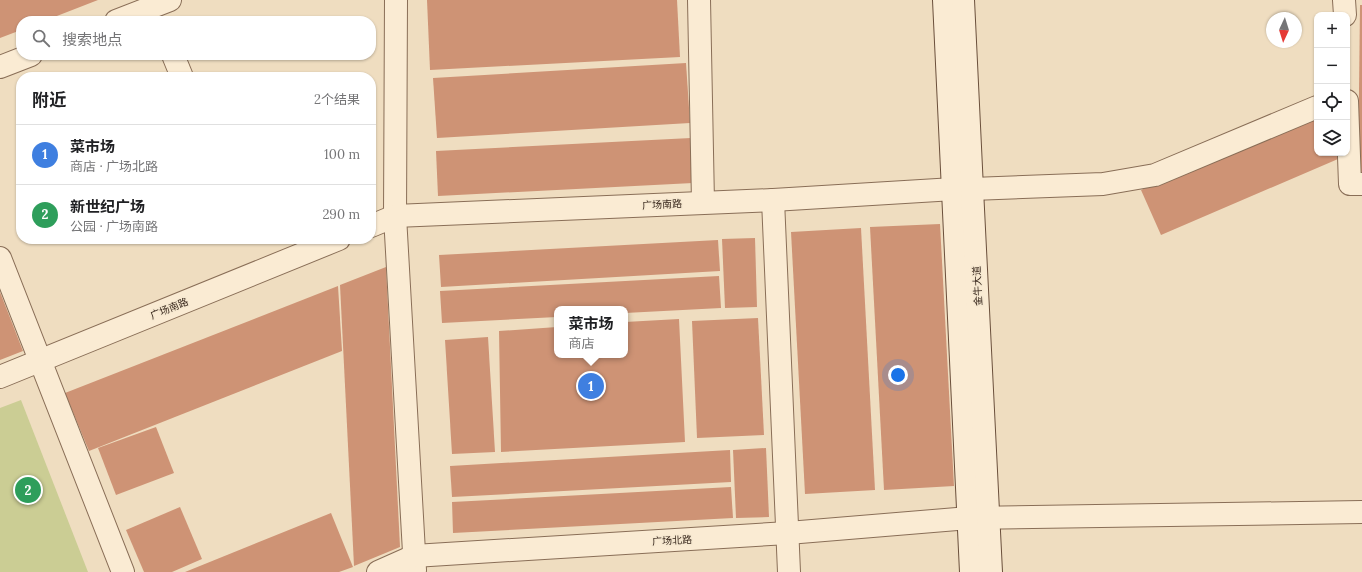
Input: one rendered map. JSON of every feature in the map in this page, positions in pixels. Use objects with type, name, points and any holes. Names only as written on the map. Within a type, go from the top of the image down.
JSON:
[{"type":"street","points":[[396,0],[395,216],[414,564]]},
{"type":"street","points":[[699,0],[703,202]]},
{"type":"street","name":"金牛大道","points":[[944,0],[963,189]]},
{"type":"street","name":"金牛大道","points":[[963,0],[963,189],[979,518],[992,572]]},
{"type":"street","points":[[1344,0],[1345,12]]},
{"type":"street","points":[[131,16],[159,7]]},
{"type":"street","points":[[0,67],[18,60]]},
{"type":"street","points":[[175,60],[180,72]]},
{"type":"street","name":"广场南路","points":[[376,224],[395,216],[773,200],[963,189],[1102,184],[1155,175],[1314,108]]},
{"type":"street","points":[[1348,120],[1350,184],[1362,184]]},
{"type":"street","points":[[773,200],[789,572]]},
{"type":"street","name":"广场南路","points":[[0,377],[327,244]]},
{"type":"street","points":[[0,258],[123,572]]},
{"type":"street","name":"广场北路","points":[[378,572],[414,564],[979,518],[1362,512]]},
{"type":"street","name":"金牛大道","points":[[971,572],[979,518]]},
{"type":"green space","points":[[21,400],[88,572],[0,572],[0,408]]},
{"type":"building","points":[[0,0],[98,0],[57,16],[16,16],[16,32],[0,38]]},
{"type":"building","points":[[427,0],[677,0],[680,57],[430,70]]},
{"type":"building","points":[[1360,5],[1362,5],[1362,176],[1358,176]]},
{"type":"building","points":[[686,63],[690,123],[437,138],[433,78]]},
{"type":"building","points":[[1314,115],[1314,156],[1345,156],[1161,235],[1141,190]]},
{"type":"building","points":[[691,138],[693,183],[438,196],[436,151]]},
{"type":"building","points":[[940,224],[954,486],[884,490],[870,227]]},
{"type":"building","points":[[861,228],[875,490],[805,494],[791,232]]},
{"type":"building","points":[[755,238],[757,307],[725,308],[722,239]]},
{"type":"building","points":[[718,240],[720,271],[441,287],[439,255]]},
{"type":"building","points":[[386,267],[400,547],[354,566],[340,285]]},
{"type":"building","points":[[719,276],[721,308],[628,313],[628,306],[554,306],[554,317],[442,323],[440,291]]},
{"type":"building","points":[[338,286],[342,351],[89,451],[65,393]]},
{"type":"building","points":[[0,292],[23,351],[0,360]]},
{"type":"building","points":[[758,318],[764,435],[697,438],[692,321]]},
{"type":"building","points":[[679,319],[685,442],[501,452],[499,331],[554,327],[554,358],[628,358],[628,322]]},
{"type":"building","points":[[488,337],[495,452],[452,454],[445,340]]},
{"type":"building","points":[[156,427],[174,473],[116,495],[98,448]]},
{"type":"building","points":[[766,448],[769,517],[736,518],[733,450]]},
{"type":"building","points":[[730,450],[731,482],[452,497],[450,466]]},
{"type":"building","points":[[731,487],[733,518],[453,533],[452,502]]},
{"type":"building","points":[[180,507],[202,559],[172,572],[144,572],[126,530]]},
{"type":"building","points":[[331,513],[353,567],[339,572],[185,572]]},
{"type":"place","name":"菜市场","points":[[591,386]]},
{"type":"place","name":"新世纪广场","points":[[28,490]]}]
